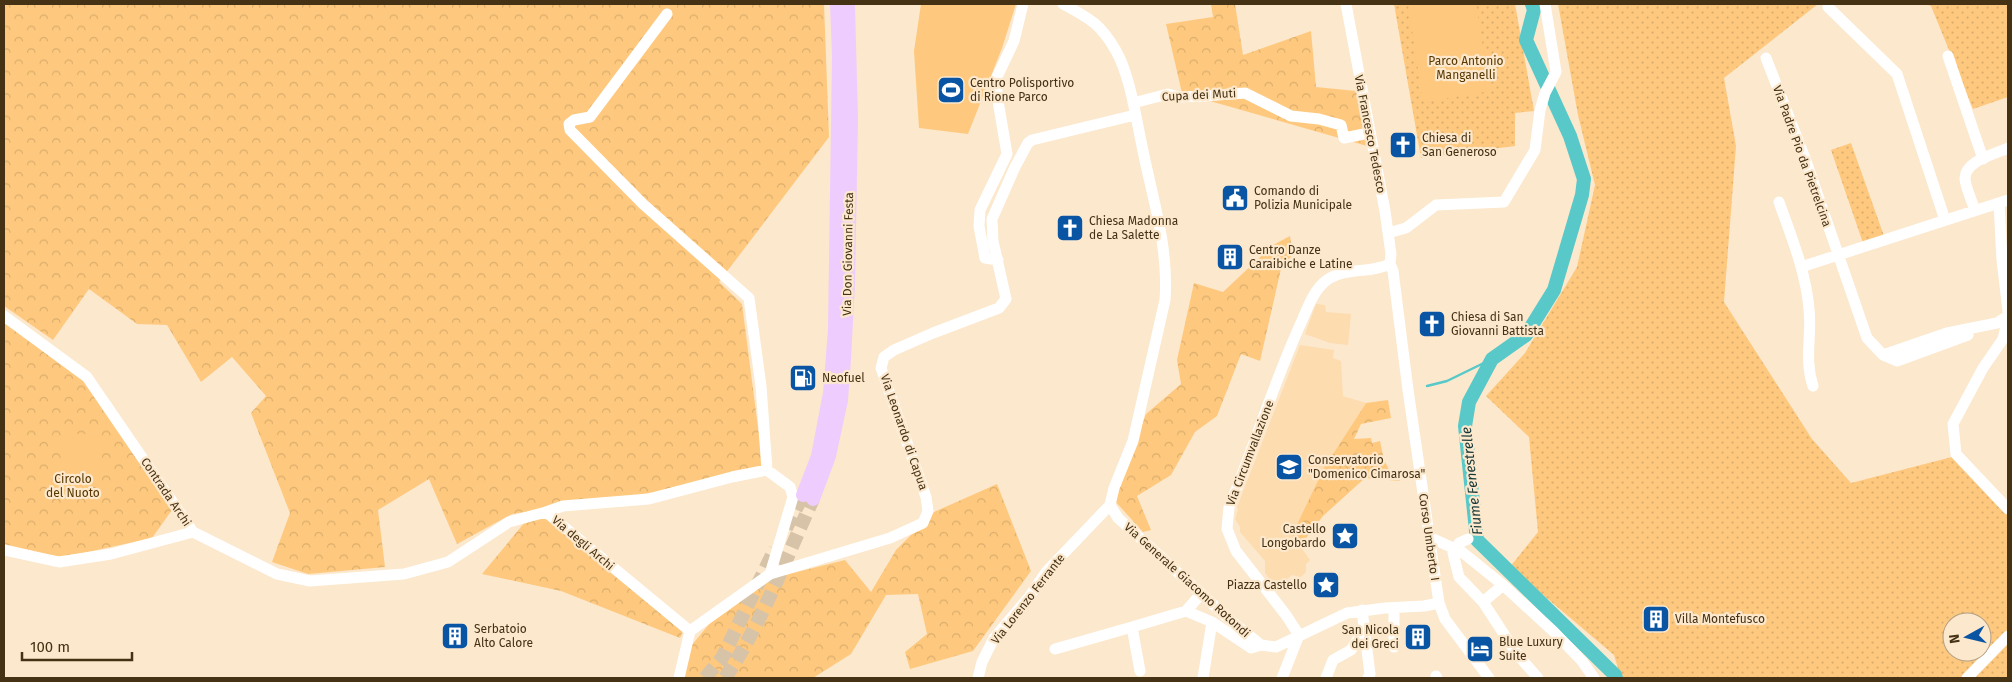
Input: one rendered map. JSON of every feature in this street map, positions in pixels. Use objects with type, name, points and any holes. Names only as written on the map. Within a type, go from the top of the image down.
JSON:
[{"type":"main road","name":"Via Don Giovanni Festa","points":[[837,4],[839,56],[836,330],[830,393],[808,497],[829,456],[840,400],[844,359],[848,284],[851,120],[848,4]]},
{"type":"street","points":[[998,260],[985,258],[979,226],[980,210],[1007,154],[997,95],[998,77],[1014,41],[1024,4]]},
{"type":"street","points":[[1063,4],[1091,18],[1117,52],[1134,109],[1164,244],[1167,280],[1160,328],[1133,440],[1114,488],[1110,505]]},
{"type":"street","name":"Via Francesco Tedesco","points":[[1346,4],[1388,233],[1391,254],[1390,264]]},
{"type":"street","points":[[1388,233],[1406,228],[1436,205],[1504,202],[1535,150],[1540,110],[1545,93],[1556,72],[1545,4]]},
{"type":"street","points":[[1828,7],[1897,74],[1945,220]]},
{"type":"street","points":[[667,14],[590,118],[574,120],[569,124],[570,130],[643,204],[749,298],[761,386],[767,470]]},
{"type":"street","points":[[1948,56],[1983,159]]},
{"type":"street","name":"Via Padre Pio da Pietrelcina","points":[[1766,58],[1805,158],[1867,338],[1883,355],[1896,361],[1997,323],[2008,317]]},
{"type":"street","name":"Cupa dei Muti","points":[[1134,109],[1168,94],[1179,96],[1245,93],[1291,116],[1341,125],[1344,138],[1369,133]]},
{"type":"street","name":"Via Leonardo di Capua","points":[[770,574],[890,538],[923,523],[928,511],[926,497],[881,368],[884,357],[894,350],[933,333],[999,308],[1006,299],[993,241],[992,219],[1028,143],[1032,140],[1134,109]]},
{"type":"street","points":[[1974,210],[1965,180],[1966,172],[1971,166],[1983,159],[2008,148]]},
{"type":"street","points":[[1801,267],[2004,201],[2002,260],[2008,311]]},
{"type":"street","points":[[1779,202],[1801,267],[1809,310],[1808,371],[1812,386]]},
{"type":"street","name":"Corso Umberto I","points":[[1390,264],[1393,271],[1408,390],[1433,538],[1439,603],[1445,619],[1489,678]]},
{"type":"street","name":"Via Circumvallazione","points":[[1299,635],[1286,615],[1236,551],[1227,529],[1230,507],[1291,346],[1313,296],[1328,280],[1336,275],[1390,264]]},
{"type":"street","name":"Contrada Archi","points":[[4,316],[87,377],[193,532],[111,554],[59,562],[4,550]]},
{"type":"street","points":[[2008,317],[2003,339],[1983,368],[1953,424],[1956,454],[2008,509]]},
{"type":"street","points":[[546,512],[563,506],[649,499],[732,477],[767,470],[790,487],[793,497],[770,574],[690,631],[679,678]]},
{"type":"street","name":"Via Generale Giacomo Rotondi","points":[[1110,505],[1118,518],[1201,594],[1261,645],[1276,647],[1347,612],[1424,606],[1439,603]]},
{"type":"street","name":"Via Lorenzo Ferrante","points":[[978,678],[982,662],[994,638],[1029,597],[1046,572],[1110,505]]},
{"type":"street","name":"Via degli Archi","points":[[193,532],[277,574],[310,581],[404,574],[448,562],[509,522],[546,512],[690,631]]},
{"type":"street","points":[[1433,538],[1462,552],[1499,582],[1559,637],[1582,661],[1594,678]]},
{"type":"street","points":[[1468,539],[1459,543],[1453,553],[1459,577],[1483,602],[1512,646],[1538,678]]},
{"type":"street","points":[[1483,602],[1499,582]]},
{"type":"street","points":[[1055,649],[1186,611],[1201,594]]},
{"type":"street","points":[[1394,608],[1394,647]]},
{"type":"street","points":[[1362,610],[1370,674],[1368,678]]},
{"type":"street","points":[[1186,611],[1212,622],[1250,648],[1261,645]]},
{"type":"street","points":[[1204,678],[1212,622]]},
{"type":"street","points":[[1132,627],[1140,670]]},
{"type":"street","points":[[1326,678],[1333,660],[1352,650],[1365,628]]},
{"type":"street","points":[[1282,678],[1299,635]]},
{"type":"street","points":[[1967,678],[2008,636]]},
{"type":"shaded area","points":[[1316,304],[1325,305],[1326,312],[1351,314],[1348,345],[1330,343],[1305,334]]},
{"type":"shaded area","name":"Conservatorio \"Domenico Cimarosa\"","points":[[1300,345],[1334,350],[1333,358],[1341,361],[1343,396],[1366,403],[1326,465],[1292,535],[1310,560],[1306,564],[1306,572],[1301,577],[1292,575],[1277,588],[1265,573],[1265,561],[1240,532],[1240,527],[1235,519],[1237,507]]},
{"type":"green space","points":[[4,4],[824,4],[829,137],[719,282],[742,304],[763,466],[649,493],[512,514],[457,544],[429,479],[378,510],[385,567],[308,574],[272,562],[290,513],[251,413],[266,396],[232,357],[201,382],[167,325],[137,324],[89,289],[53,340],[4,306]]},
{"type":"green space","name":"Centro Polisportivo di Rione Parco","points":[[921,4],[1016,4],[1002,48],[968,134],[919,128],[914,51]]},
{"type":"green space","points":[[1211,4],[1235,4],[1243,55],[1311,31],[1316,87],[1356,91],[1367,146],[1182,93],[1166,24],[1213,17]]},
{"type":"green space","name":"Parco Antonio Manganelli","points":[[1394,4],[1515,4],[1534,111],[1515,113],[1515,146],[1421,158]]},
{"type":"green space","points":[[1408,4],[1476,4],[1490,91],[1423,102]]},
{"type":"green space","points":[[1558,4],[1818,4],[1724,78],[1736,146],[1724,302],[1812,439],[1851,483],[1952,457],[2008,511],[2008,678],[1621,678],[1614,655],[1510,567],[1538,532],[1529,437],[1486,396],[1525,353],[1577,267],[1595,185],[1578,115]]},
{"type":"green space","points":[[1925,4],[2008,4],[2008,97],[1973,109],[1931,6]]},
{"type":"green space","points":[[1851,143],[1884,236],[1863,243],[1831,150]]},
{"type":"green space","points":[[1290,236],[1293,254],[1281,269],[1260,361],[1241,354],[1217,416],[1195,432],[1171,475],[1137,496],[1151,530],[1143,532],[1114,500],[1146,414],[1181,384],[1177,360],[1194,283],[1223,292],[1273,245]]},
{"type":"green space","name":"Circolo del Nuoto","points":[[4,322],[85,381],[172,510],[152,538],[65,557],[35,554],[33,551],[4,544]]},
{"type":"green space","points":[[1388,400],[1391,418],[1361,424],[1354,439],[1371,438],[1372,443],[1380,441],[1384,460],[1394,479],[1398,478],[1400,481],[1365,478],[1323,516],[1300,546],[1292,535],[1324,468],[1366,403]]},
{"type":"green space","points":[[62,434],[101,434],[101,476],[61,475]]},
{"type":"green space","points":[[997,484],[1031,571],[973,651],[910,669],[905,652],[927,634],[918,594],[886,595],[851,654],[813,678],[681,678],[691,646],[710,623],[769,579],[845,560],[871,592],[896,550],[934,512]]},
{"type":"green space","points":[[545,517],[684,629],[680,638],[561,591],[482,574],[525,522]]},
{"type":"waterway","name":"Fiume Fenestrelle","points":[[1532,4],[1534,10],[1526,40],[1570,136],[1584,179],[1582,195],[1554,290],[1526,335],[1492,359],[1469,402],[1465,426],[1477,540],[1616,678]]},
{"type":"waterway","points":[[1427,386],[1447,381],[1492,359]]},
{"type":"tunnel","points":[[786,528],[803,495]]},
{"type":"tunnel","points":[[725,678],[762,614],[813,499]]},
{"type":"tunnel","points":[[705,678],[722,658],[775,549]]},
{"type":"place","name":"Centro Polisportivo di Rione Parco","points":[[951,90]]},
{"type":"place","name":"Chiesa di San Generoso","points":[[1403,145]]},
{"type":"place","name":"Comando di Polizia Municipale","points":[[1235,198]]},
{"type":"place","name":"Chiesa Madonna de La Salette","points":[[1070,228]]},
{"type":"place","name":"Centro Danze Caraibiche e Latine","points":[[1230,257]]},
{"type":"place","name":"Chiesa di San Giovanni Battista","points":[[1432,324]]},
{"type":"place","name":"Neofuel","points":[[803,378]]},
{"type":"place","name":"Conservatorio \"Domenico Cimarosa\"","points":[[1289,467]]},
{"type":"place","name":"Castello Longobardo","points":[[1345,536]]},
{"type":"place","name":"Piazza Castello","points":[[1326,585]]},
{"type":"place","name":"Villa Montefusco","points":[[1656,619]]},
{"type":"place","name":"Serbatoio Alto Calore","points":[[455,636]]},
{"type":"place","name":"San Nicola dei Greci","points":[[1418,637]]},
{"type":"place","name":"Blue Luxury Suite","points":[[1480,649]]}]
